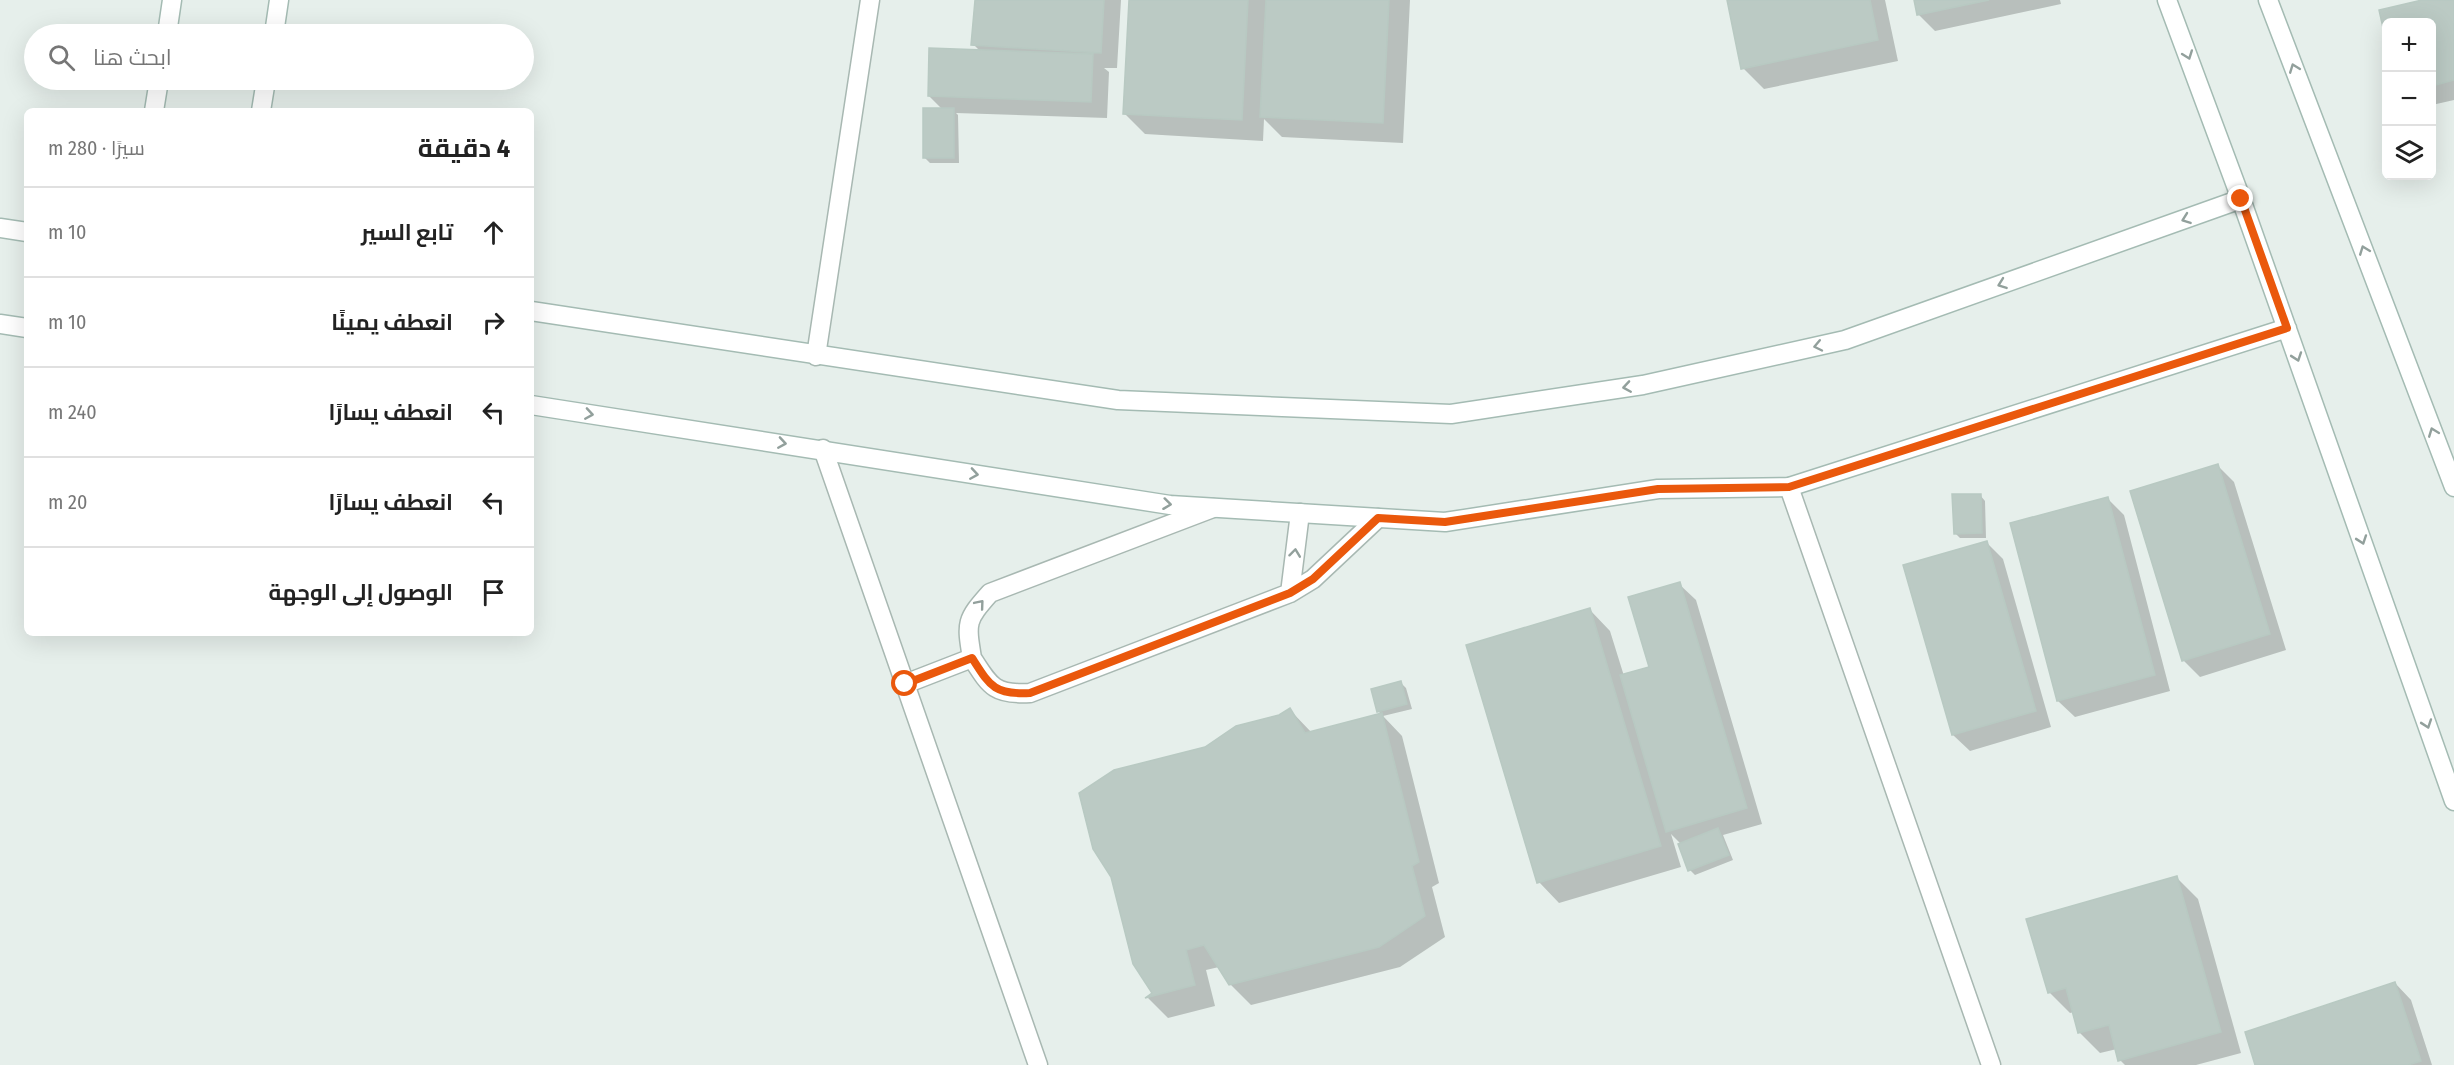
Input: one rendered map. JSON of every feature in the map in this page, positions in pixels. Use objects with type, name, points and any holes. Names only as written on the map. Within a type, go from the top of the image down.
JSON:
[{"type":"street","points":[[168,24],[172,0]]},
{"type":"street","points":[[275,24],[279,0]]},
{"type":"street","points":[[816,356],[870,0]]},
{"type":"street","points":[[2167,0],[2241,199],[2454,801]]},
{"type":"street","points":[[2268,0],[2454,487]]},
{"type":"street","points":[[154,108],[157,90]]},
{"type":"street","points":[[261,108],[264,90]]},
{"type":"street","points":[[534,311],[1118,400],[1451,414],[1643,384],[1845,340],[2241,199]]},
{"type":"street","points":[[0,228],[24,232]]},
{"type":"street","points":[[0,324],[24,328]]},
{"type":"street","points":[[534,405],[1170,505],[1445,522],[1658,489],[1789,487],[2287,328]]},
{"type":"street","points":[[822,449],[1038,1065]]},
{"type":"street","points":[[1789,487],[1991,1065]]},
{"type":"street","points":[[1213,508],[990,593],[974,611],[966,627],[972,658],[990,686],[1008,694],[1030,693],[1290,593],[1313,579],[1378,518]]},
{"type":"street","points":[[1290,593],[1300,513]]},
{"type":"street","points":[[905,684],[972,658]]},
{"type":"building","points":[[975,0],[1104,0],[1101,53],[971,45]]},
{"type":"building","points":[[1129,0],[1248,0],[1242,120],[1123,114]]},
{"type":"building","points":[[1266,0],[1389,0],[1383,123],[1260,117]]},
{"type":"building","points":[[1727,0],[1870,0],[1878,40],[1741,69]]},
{"type":"building","points":[[1914,0],[1989,0],[1917,15]]},
{"type":"building","points":[[2422,0],[2454,0],[2454,80],[2436,85],[2436,18],[2382,18],[2382,23],[2379,10]]},
{"type":"building","points":[[929,48],[1093,54],[1091,102],[928,96]]},
{"type":"building","points":[[923,108],[954,108],[954,158],[923,158]]},
{"type":"building","points":[[2218,464],[2270,634],[2182,661],[2130,491]]},
{"type":"building","points":[[1952,494],[1981,494],[1982,533],[1954,534]]},
{"type":"building","points":[[2108,497],[2155,675],[2057,701],[2010,523]]},
{"type":"building","points":[[1987,541],[2036,711],[1952,735],[1903,565]]},
{"type":"building","points":[[1680,582],[1747,808],[1666,832],[1620,675],[1649,667],[1628,597]]},
{"type":"building","points":[[1590,608],[1661,846],[1537,883],[1466,645]]},
{"type":"building","points":[[1401,681],[1407,704],[1377,712],[1371,689]]},
{"type":"building","points":[[1290,708],[1305,733],[1382,713],[1419,862],[1412,866],[1425,916],[1379,947],[1229,985],[1204,945],[1186,950],[1195,985],[1145,998],[1152,993],[1133,964],[1111,877],[1093,849],[1079,793],[1114,770],[1205,747],[1236,726],[1279,715]]},
{"type":"building","points":[[1718,828],[1729,855],[1688,871],[1678,844]]},
{"type":"building","points":[[2177,876],[2221,1032],[2118,1061],[2109,1025],[2078,1033],[2066,988],[2048,993],[2026,919]]},
{"type":"building","points":[[2395,982],[2421,1061],[2408,1065],[2255,1065],[2245,1032]]},
{"type":"route","points":[[905,684],[972,658],[990,686],[1008,694],[1030,693],[1290,593],[1313,579],[1378,518],[1445,522],[1658,489],[1789,487],[2287,328],[2241,199]]}]
